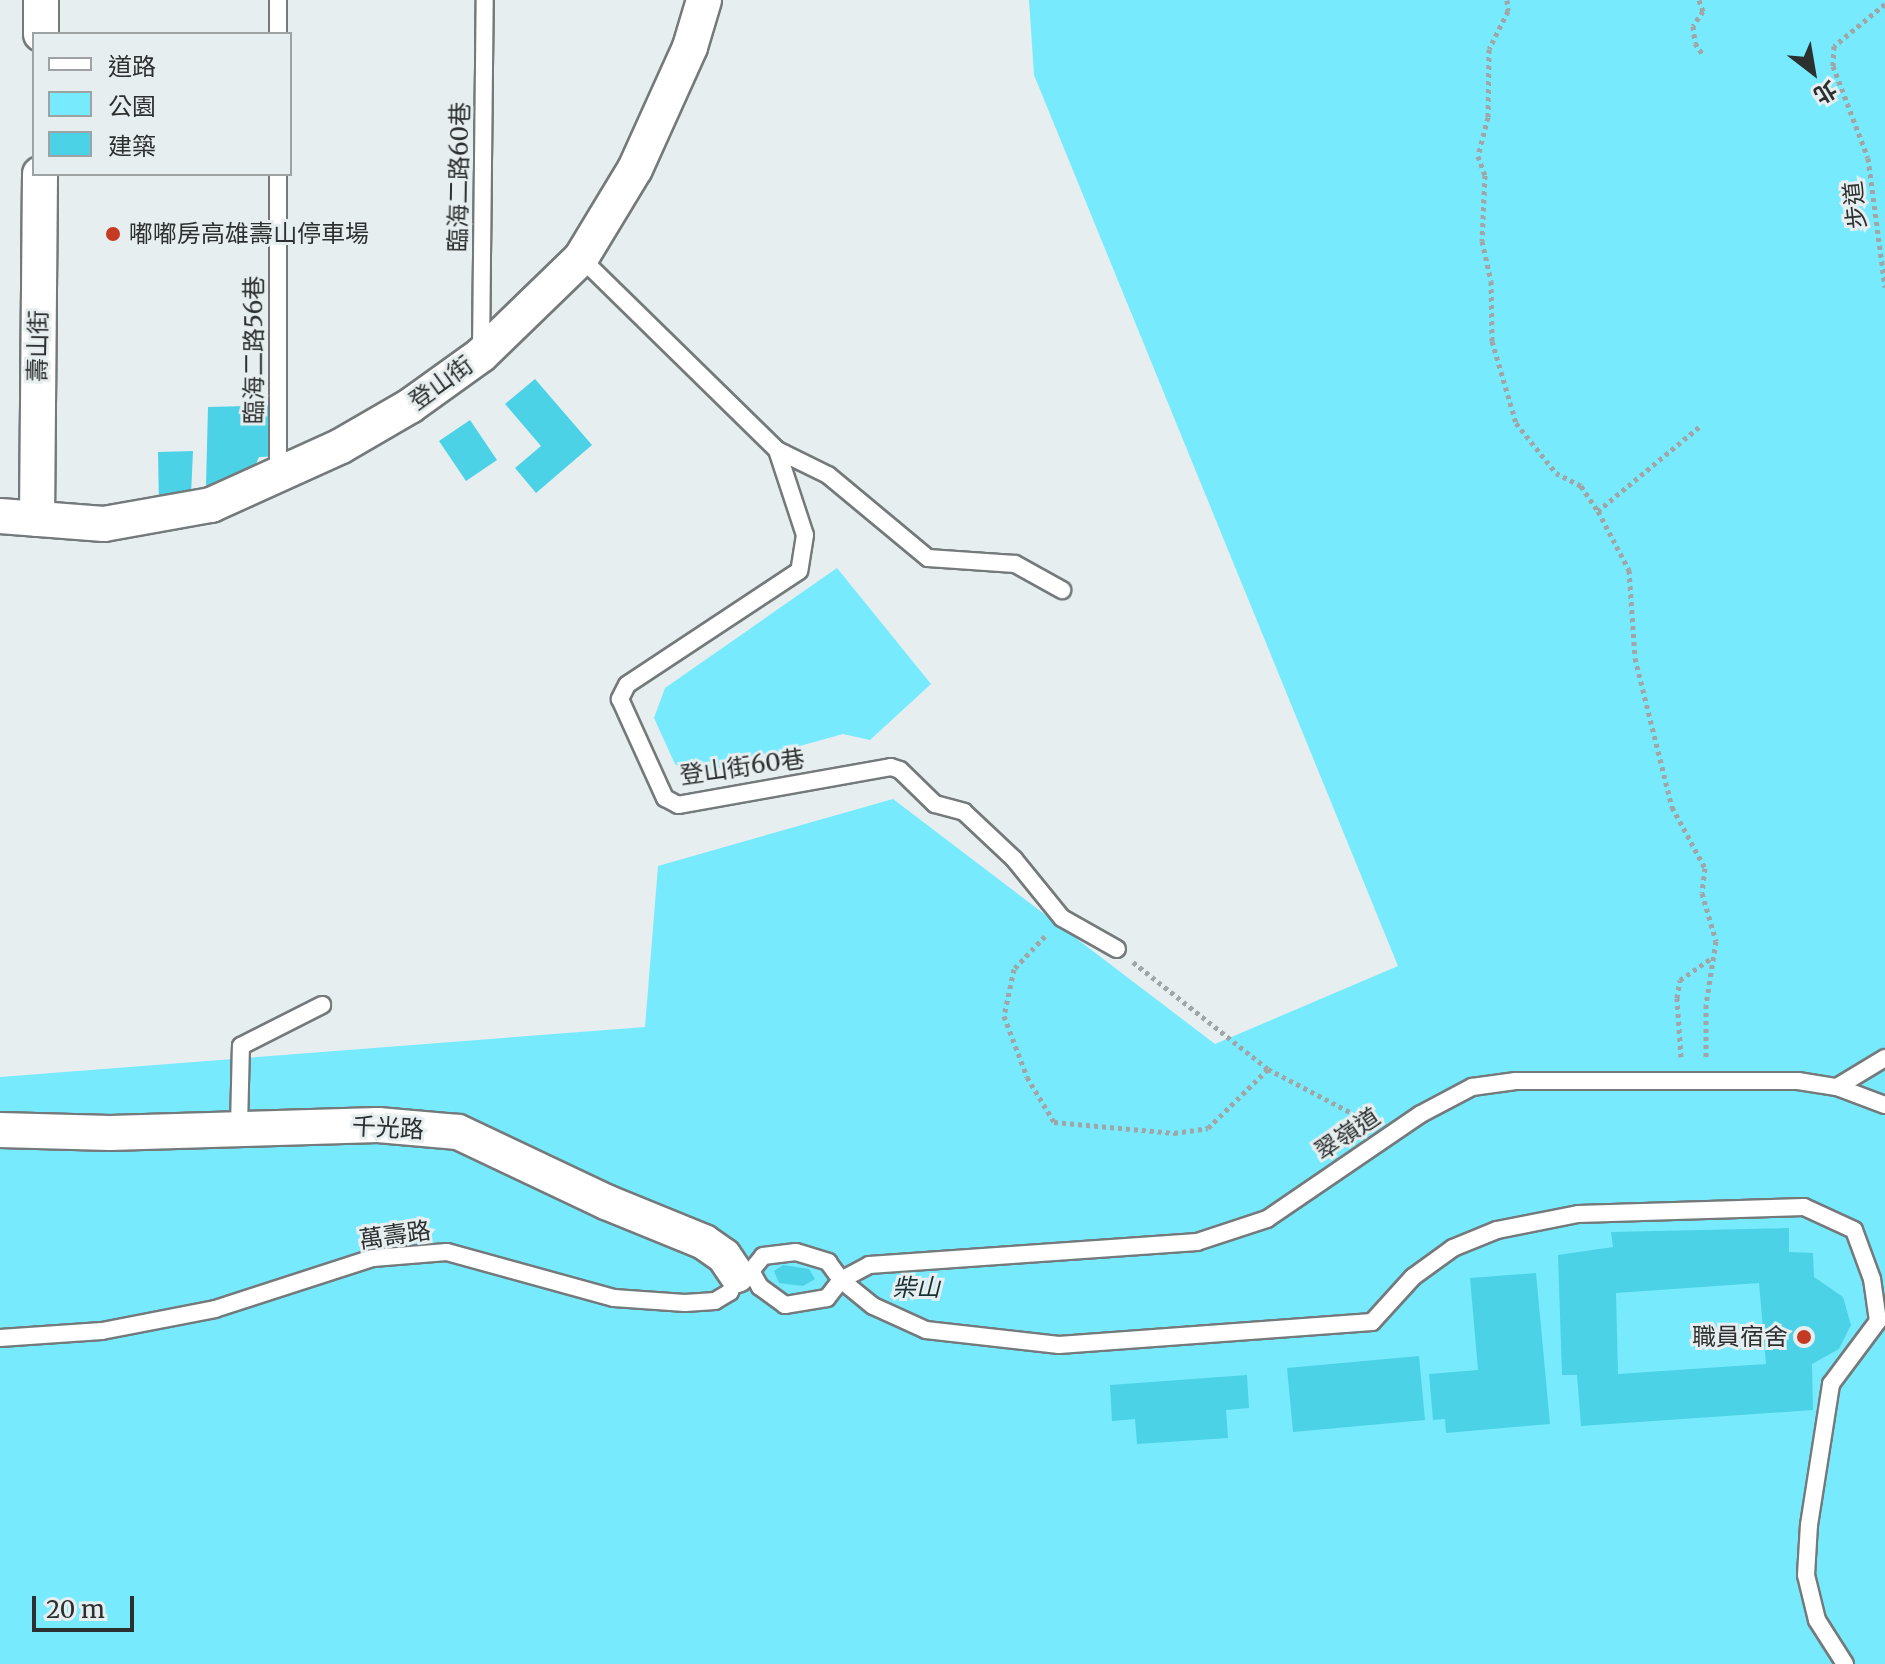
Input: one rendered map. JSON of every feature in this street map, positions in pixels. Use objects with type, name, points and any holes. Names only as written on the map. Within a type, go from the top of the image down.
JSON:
[{"type":"street","points":[[41,0],[41,32]]},
{"type":"street","name":"登山街","points":[[0,516],[104,524],[177,515],[278,478],[410,406],[481,355],[581,258],[635,169],[690,47],[704,0]]},
{"type":"street","name":"壽山街","points":[[37,519],[40,176]]},
{"type":"street","name":"千光路","points":[[0,1130],[110,1133],[239,1126],[378,1125],[458,1132],[606,1202],[704,1242],[744,1273]]},
{"type":"lane","points":[[278,0],[278,32]]},
{"type":"lane","name":"臨海二路60巷","points":[[481,355],[485,0]]},
{"type":"lane","name":"臨海二路56巷","points":[[278,176],[278,478]]},
{"type":"lane","name":"登山街60巷","points":[[581,258],[777,450],[828,475],[928,558],[1015,564],[1062,590]]},
{"type":"lane","name":"登山街60巷","points":[[777,450],[805,535],[799,571],[627,685],[620,699],[665,798],[678,805],[891,767],[935,804],[964,812],[1014,859],[1062,918],[1117,949]]},
{"type":"lane","points":[[239,1126],[241,1046],[322,1005]]},
{"type":"lane","points":[[1837,1087],[1885,1058]]},
{"type":"lane","name":"翠嶺道","points":[[744,1273],[785,1305],[800,1306],[827,1298],[841,1280],[869,1265],[1197,1242],[1267,1219],[1391,1133],[1472,1087],[1516,1081],[1707,1078],[1837,1087],[1885,1105]]},
{"type":"lane","name":"萬壽路","points":[[0,1338],[102,1331],[215,1309],[373,1258],[447,1252],[614,1298],[685,1303],[715,1301],[730,1292],[744,1273],[763,1256],[796,1252],[828,1262],[841,1280],[873,1306],[926,1330],[1059,1345],[1372,1322],[1413,1277],[1453,1248],[1497,1230],[1578,1214],[1804,1207],[1854,1230],[1872,1279],[1878,1321],[1831,1384],[1809,1525],[1806,1575],[1817,1620],[1845,1664]]},
{"type":"path","points":[[1507,0],[1508,11],[1489,49],[1488,117],[1478,156],[1485,175],[1482,241],[1491,281],[1492,341],[1516,423],[1556,473],[1581,486],[1600,509],[1629,570],[1635,658],[1644,701],[1672,807],[1705,868],[1702,893],[1716,941],[1711,958],[1707,1078]]},
{"type":"path","points":[[1699,0],[1703,11],[1693,26],[1695,43],[1703,55]]},
{"type":"path","name":"步道","points":[[1885,4],[1834,46],[1833,66],[1868,158],[1885,287]]},
{"type":"path","points":[[1600,509],[1699,427]]},
{"type":"path","points":[[1062,918],[1014,969],[1004,1016],[1027,1077],[1054,1122],[1174,1133],[1208,1128],[1268,1069]]},
{"type":"path","points":[[1117,949],[1268,1069],[1391,1133]]},
{"type":"path","points":[[1683,1071],[1677,998],[1680,980],[1711,958]]},
{"type":"green space","name":"柴山","points":[[1029,0],[1885,0],[1885,1664],[0,1664],[0,1077],[645,1027],[658,866],[893,799],[1215,1044],[1398,966],[1034,75]]},
{"type":"green space","points":[[837,568],[931,684],[870,740],[843,734],[691,776],[675,764],[654,718],[665,688]]},
{"type":"building","points":[[535,379],[592,445],[536,493],[515,468],[541,446],[505,404]]},
{"type":"building","points":[[282,405],[283,456],[259,457],[250,477],[206,486],[208,407]]},
{"type":"building","points":[[470,420],[497,460],[466,481],[439,441]]},
{"type":"building","points":[[193,451],[191,495],[159,507],[158,452]]},
{"type":"building","name":"職員宿舍","points":[[1789,1228],[1789,1252],[1813,1253],[1814,1277],[1843,1297],[1851,1325],[1839,1349],[1812,1364],[1813,1410],[1581,1426],[1577,1375],[1562,1375],[1558,1255],[1613,1247],[1611,1232]],"holes":[[[1759,1283],[1766,1364],[1618,1374],[1616,1293]]]},
{"type":"building","points":[[783,1265],[809,1269],[815,1279],[803,1286],[779,1283],[774,1271]]},
{"type":"building","points":[[1536,1273],[1550,1424],[1446,1433],[1445,1419],[1433,1420],[1429,1374],[1478,1370],[1470,1278]]},
{"type":"building","points":[[1419,1356],[1425,1420],[1293,1432],[1287,1368]]},
{"type":"building","points":[[1247,1375],[1249,1408],[1226,1410],[1228,1438],[1137,1444],[1135,1419],[1112,1421],[1110,1385]]},
{"type":"place","name":"嘟嘟房高雄壽山停車場","points":[[113,234]]},
{"type":"place","name":"職員宿舍","points":[[1804,1337]]}]
